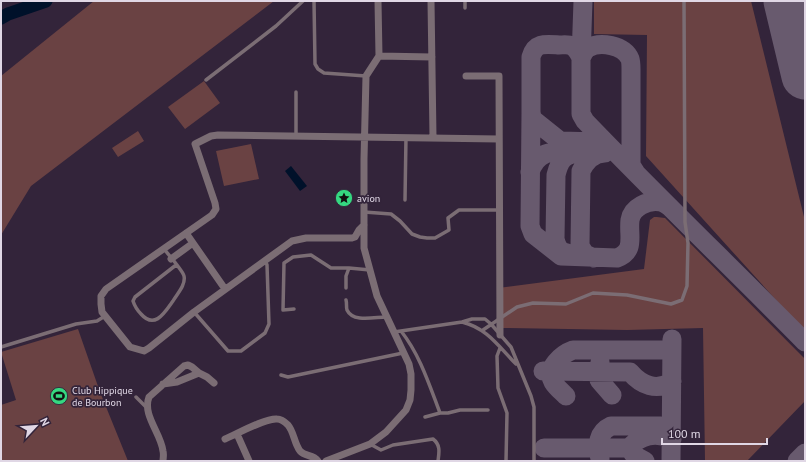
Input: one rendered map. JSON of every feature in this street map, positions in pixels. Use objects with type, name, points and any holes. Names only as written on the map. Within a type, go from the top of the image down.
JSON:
[{"type":"street","points":[[326,461],[370,444],[386,432],[406,410],[410,400],[411,374],[409,364],[377,296],[364,248],[364,137],[366,76],[379,56],[378,1]]},
{"type":"street","points":[[431,1],[433,137]]},
{"type":"street","points":[[379,56],[432,57]]},
{"type":"street","points":[[466,76],[499,76],[500,335]]},
{"type":"street","points":[[364,225],[355,237],[352,238],[306,238],[292,241],[194,312],[149,348],[144,350],[130,347],[102,312],[101,296],[106,289],[212,215],[216,208],[215,203],[195,144],[211,136],[218,134],[500,138]]},
{"type":"street","points":[[186,233],[225,289]]},
{"type":"street","points":[[171,259],[193,243]]},
{"type":"street","points":[[163,461],[164,453],[162,446],[147,408],[149,397],[184,366],[188,365],[192,366],[198,373],[207,377],[214,384]]},
{"type":"street","points":[[163,384],[177,382],[198,373]]},
{"type":"street","points":[[225,439],[268,420],[278,419],[284,421],[289,426],[298,450],[302,454],[313,456],[318,461]]},
{"type":"street","points":[[237,434],[248,461]]},
{"type":"lane","points":[[206,80],[276,26],[303,1]]},
{"type":"lane","points":[[314,1],[315,64],[318,69],[324,73],[366,76]]},
{"type":"lane","points":[[465,1],[465,8]]},
{"type":"lane","points":[[483,330],[517,307],[533,303],[566,304],[593,293],[627,295],[671,304],[682,300],[687,286],[688,243],[685,222],[684,1]]},
{"type":"lane","points":[[296,92],[296,136]]},
{"type":"lane","points":[[405,200],[406,137]]},
{"type":"lane","points":[[364,212],[391,214],[412,234],[427,238],[435,238],[449,230],[448,218],[459,210],[499,210]]},
{"type":"lane","points":[[164,248],[184,276],[183,285],[158,319],[145,319],[135,307],[133,301],[135,297],[176,265]]},
{"type":"lane","points":[[294,309],[283,310],[284,263],[293,257],[311,255],[331,268],[370,270]]},
{"type":"lane","points":[[194,312],[228,351],[241,351],[265,333],[269,324],[267,265],[265,260]]},
{"type":"lane","points":[[346,288],[346,276],[349,268]]},
{"type":"lane","points":[[346,300],[347,309],[351,314],[359,318],[386,317]]},
{"type":"lane","points":[[1,347],[76,324],[97,321],[105,316]]},
{"type":"lane","points":[[393,332],[462,322],[472,319],[485,319],[492,324],[511,347],[531,396],[534,407],[534,461]]},
{"type":"lane","points":[[462,322],[470,323],[483,330],[518,366]]},
{"type":"lane","points":[[401,331],[410,342],[421,364],[440,412]]},
{"type":"lane","points":[[500,348],[497,356],[498,388],[507,413],[506,461]]},
{"type":"lane","points":[[281,375],[288,377],[404,353]]},
{"type":"lane","points":[[136,397],[147,408]]},
{"type":"lane","points":[[425,417],[440,412],[448,413],[460,410],[488,410]]},
{"type":"lane","points":[[370,444],[381,450],[393,445],[433,439],[437,442],[439,448],[438,461]]},
{"type":"shaded area","points":[[94,1],[274,1],[31,186],[1,235],[1,76]]},
{"type":"shaded area","points":[[594,1],[751,1],[805,221],[805,332],[646,156],[647,35],[594,34]]},
{"type":"shaded area","points":[[204,81],[220,103],[185,129],[168,107]]},
{"type":"shaded area","points":[[138,131],[144,141],[118,157],[112,148]]},
{"type":"shaded area","points":[[251,144],[259,179],[224,186],[216,151]]},
{"type":"shaded area","points":[[654,217],[665,218],[805,359],[805,401],[747,461],[705,461],[703,328],[627,330],[503,328],[498,288],[644,269],[650,220]]},
{"type":"shaded area","name":"Club Hippique de Bourbon","points":[[78,329],[100,392],[128,461],[1,461],[1,405],[16,400],[1,352]]},
{"type":"water","points":[[291,166],[307,186],[300,191],[285,171]]},
{"type":"waterway","points":[[1,18],[8,14],[46,1]]},
{"type":"taxiway","points":[[581,58],[583,1]]},
{"type":"taxiway","points":[[581,58],[577,50],[569,45],[545,44],[538,46],[535,49],[531,57],[532,118],[560,141],[600,142],[609,147]]},
{"type":"taxiway","points":[[636,173],[631,165],[630,59],[623,50],[605,45],[593,46],[588,48],[581,58],[581,114],[585,121],[639,177],[805,342]]},
{"type":"taxiway","points":[[531,112],[530,226],[533,234],[561,256],[617,258],[623,255],[629,247],[631,215],[637,208],[651,202],[662,203],[671,208]]},
{"type":"taxiway","points":[[530,172],[534,164],[543,155],[555,152],[577,152]]},
{"type":"taxiway","points":[[567,253],[559,248],[555,239],[556,175],[561,161],[567,156],[581,152]]},
{"type":"taxiway","points":[[594,258],[585,254],[580,246],[581,171],[590,158],[597,154],[605,153]]},
{"type":"taxiway","points":[[671,461],[672,339]]},
{"type":"taxiway","points":[[566,396],[553,382],[551,372],[556,362],[573,350],[672,350]]},
{"type":"taxiway","points":[[600,362],[599,380],[612,395]]},
{"type":"taxiway","points":[[543,371],[630,372],[634,377],[650,386],[661,386],[672,381]]},
{"type":"taxiway","points":[[600,459],[598,449],[599,440],[603,432],[611,426],[661,426]]},
{"type":"taxiway","points":[[544,448],[629,448],[638,440],[649,436],[654,435],[672,439]]},
{"type":"taxiway","points":[[629,448],[634,455],[645,461]]},
{"type":"taxiway","points":[[797,461],[805,453]]},
{"type":"runway","points":[[787,1],[805,76]]},
{"type":"place","name":"avion","points":[[344,198]]},
{"type":"place","name":"Club Hippique de Bourbon","points":[[59,396]]}]
